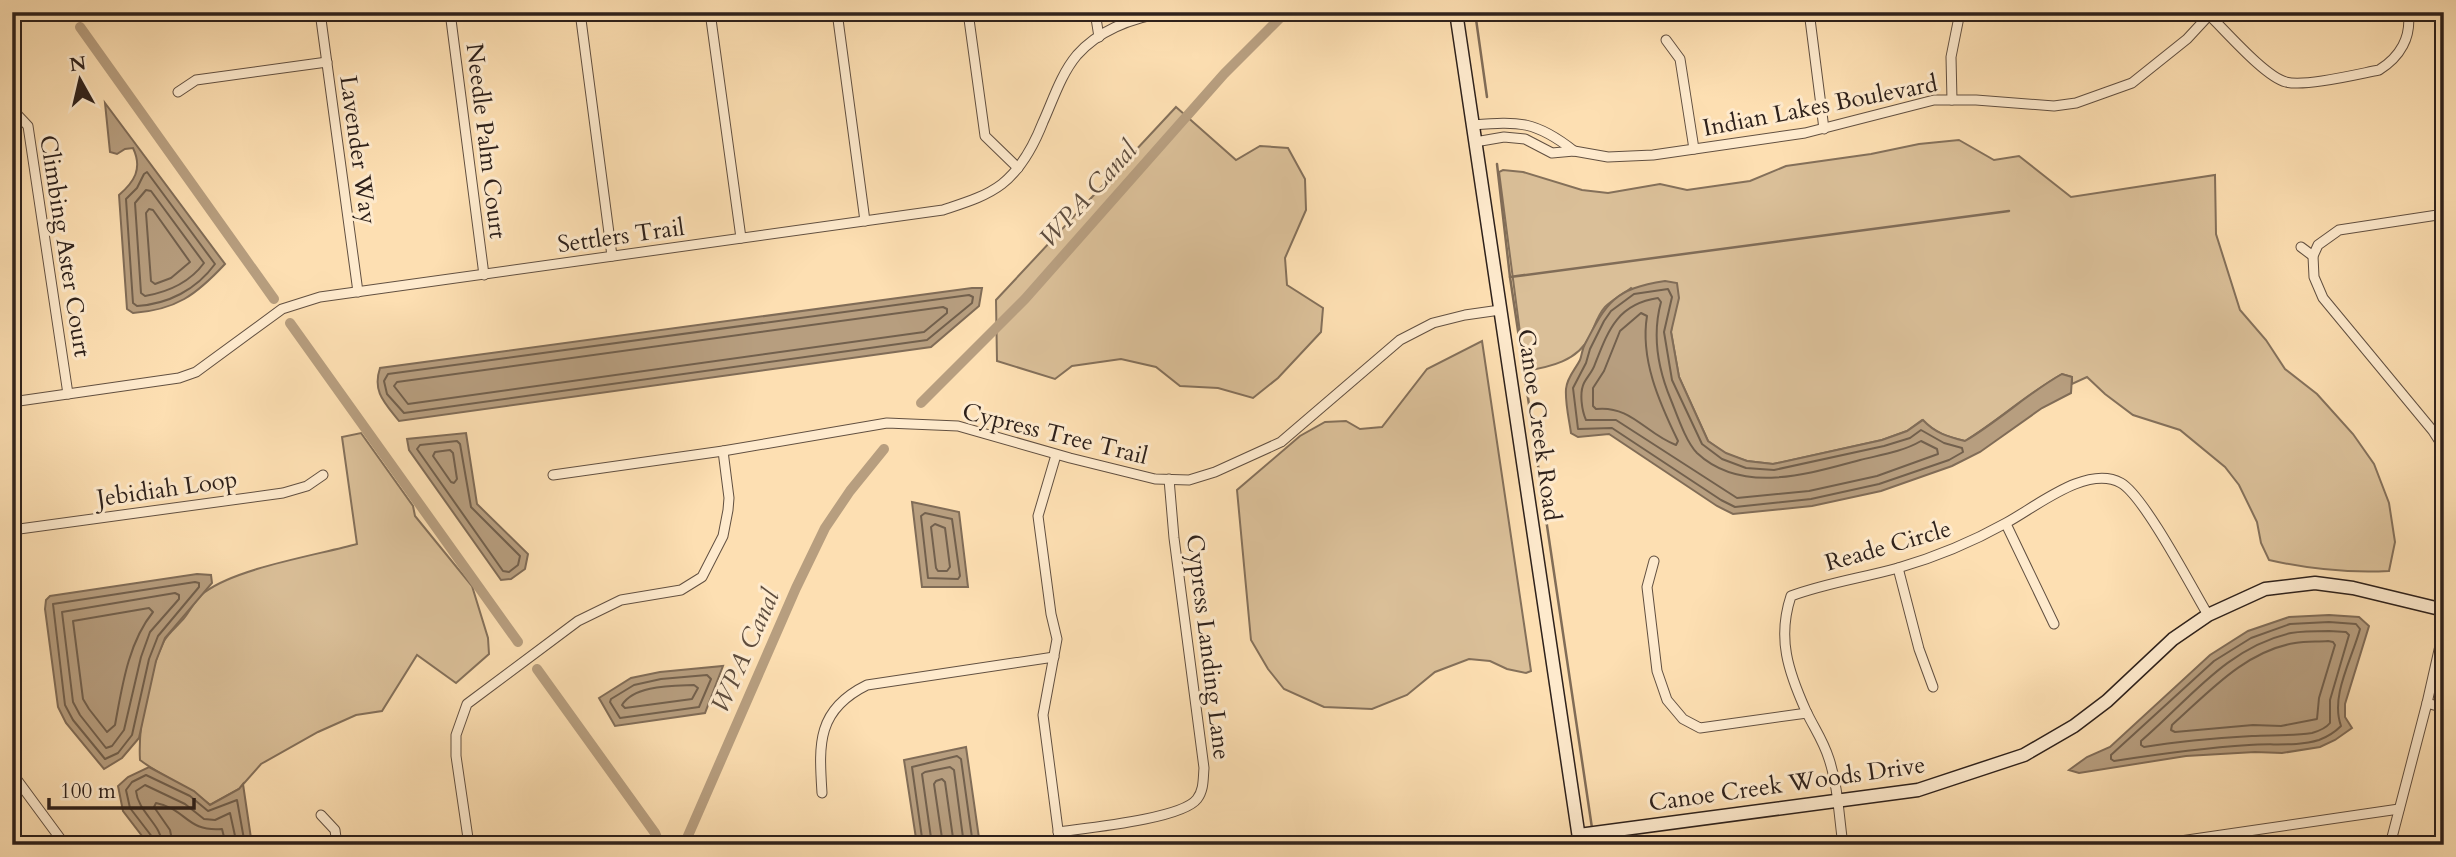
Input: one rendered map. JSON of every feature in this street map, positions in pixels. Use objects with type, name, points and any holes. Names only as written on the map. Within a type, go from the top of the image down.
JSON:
[{"type":"street","name":"Lavender Way","points":[[320,12],[358,292]]},
{"type":"street","name":"Needle Palm Court","points":[[450,12],[484,275]]},
{"type":"street","points":[[580,12],[612,256]]},
{"type":"street","points":[[710,12],[741,238]]},
{"type":"street","points":[[837,12],[865,221]]},
{"type":"street","points":[[968,12],[985,136],[1018,168]]},
{"type":"street","points":[[1095,12],[1099,37]]},
{"type":"street","name":"Settlers Trail","points":[[12,402],[179,378],[197,372],[282,309],[320,297],[943,210],[975,200],[1002,185],[1018,168],[1034,144],[1063,77],[1077,55],[1099,37],[1120,25],[1168,12]]},
{"type":"street","name":"Canoe Creek Road","points":[[1456,12],[1579,840]]},
{"type":"street","points":[[1812,12],[1810,19],[1824,129]]},
{"type":"street","points":[[1952,100],[1951,57],[1960,12]]},
{"type":"street","points":[[2209,13],[2270,74],[2285,82],[2300,83],[2379,70],[2389,64],[2404,45],[2410,23],[2408,12]]},
{"type":"street","name":"Indian Lakes Boulevard","points":[[1475,142],[1504,137],[1525,139],[1552,153],[1574,151],[1608,157],[1653,155],[1824,129],[1934,100],[2054,106],[2103,96],[2133,83],[2155,67],[2209,13]]},
{"type":"street","points":[[1666,40],[1680,59],[1693,149]]},
{"type":"street","points":[[178,92],[196,80],[327,62]]},
{"type":"street","name":"Climbing Aster Court","points":[[12,108],[28,126],[68,394]]},
{"type":"street","name":"Indian Lakes Boulevard","points":[[1473,125],[1524,123],[1558,138],[1574,151]]},
{"type":"street","points":[[2444,214],[2339,230],[2318,245],[2312,256],[2314,277],[2323,298],[2433,431],[2444,448]]},
{"type":"street","points":[[2301,247],[2312,256]]},
{"type":"street","name":"Cypress Tree Trail","points":[[553,475],[723,451],[887,423],[958,426],[1155,479],[1189,480],[1215,472],[1281,442],[1400,340],[1433,323],[1500,310]]},
{"type":"street","points":[[469,845],[456,756],[456,735],[467,704],[579,621],[621,600],[681,590],[702,577],[723,536],[728,510],[723,451]]},
{"type":"street","points":[[1056,454],[1038,516],[1051,614],[1057,639],[1043,715],[1060,845]]},
{"type":"street","name":"Jebidiah Loop","points":[[12,530],[284,493],[307,486],[323,475]]},
{"type":"street","name":"Reade Circle","points":[[1843,845],[1831,764],[1822,736],[1807,713],[1793,679],[1782,637],[1791,596],[1812,588],[1898,568],[1953,550],[2006,524],[2057,493],[2098,476],[2121,483],[2138,499],[2208,615]]},
{"type":"street","name":"Cypress Landing Lane","points":[[1058,832],[1158,816],[1184,809],[1195,801],[1203,788],[1204,768],[1174,538],[1170,479]]},
{"type":"street","points":[[2006,524],[2054,624]]},
{"type":"street","points":[[1654,561],[1647,587],[1657,671],[1667,701],[1684,719],[1700,728],[1807,713]]},
{"type":"street","points":[[1898,568],[1919,649],[1933,687]]},
{"type":"street","name":"Canoe Creek Woods Drive","points":[[1579,840],[1918,790],[2024,755],[2085,718],[2174,639],[2208,615],[2265,589],[2315,583],[2353,588],[2444,610]]},
{"type":"street","points":[[2390,845],[2444,628]]},
{"type":"street","points":[[822,793],[820,745],[836,707],[852,692],[867,685],[1054,657]]},
{"type":"street","points":[[2427,703],[2444,708]]},
{"type":"street","points":[[12,774],[65,845]]},
{"type":"street","points":[[2153,845],[2399,809]]},
{"type":"street","points":[[321,815],[335,830],[337,845]]},
{"type":"shaded area","points":[[1176,107],[1236,160],[1260,146],[1288,148],[1305,179],[1306,210],[1285,258],[1287,285],[1323,308],[1321,332],[1278,378],[1253,398],[1218,388],[1180,386],[1156,367],[1121,359],[1072,366],[1055,379],[997,361],[996,300]]},
{"type":"shaded area","points":[[1959,140],[1994,160],[2019,156],[2071,197],[2215,175],[2216,234],[2240,310],[2266,340],[2285,369],[2317,394],[2353,434],[2374,464],[2389,503],[2395,542],[2389,571],[2329,570],[2269,560],[2261,543],[2257,522],[2239,485],[2225,467],[2180,430],[2133,415],[2087,377],[2072,384],[2072,377],[2062,374],[1965,441],[1942,434],[1922,420],[1907,431],[1882,440],[1773,464],[1747,461],[1726,454],[1708,441],[1679,377],[1671,332],[1673,317],[1631,288],[1605,307],[1585,345],[1571,357],[1553,365],[1525,371],[1499,172],[1523,172],[1582,190],[1608,193],[1660,184],[1687,190],[1750,181],[1786,166]]},
{"type":"shaded area","points":[[1482,341],[1531,671],[1526,673],[1507,669],[1490,661],[1469,659],[1435,672],[1407,695],[1372,709],[1324,707],[1284,689],[1251,640],[1237,490],[1300,436],[1325,422],[1346,421],[1360,429],[1382,427],[1427,369]]},
{"type":"shaded area","points":[[361,433],[413,506],[415,516],[472,586],[488,638],[489,654],[456,683],[417,655],[382,711],[356,715],[318,732],[261,764],[239,789],[210,805],[140,760],[145,699],[158,654],[166,638],[199,597],[219,583],[278,563],[357,544],[342,437]]},
{"type":"water","points":[[105,103],[225,264],[184,299],[161,308],[133,313],[127,309],[119,195],[133,180],[137,162],[133,148],[117,154],[110,152]]},
{"type":"water","points":[[1665,281],[1677,283],[1679,298],[1671,332],[1679,377],[1708,441],[1726,453],[1747,461],[1773,464],[1882,440],[1907,431],[1923,420],[1942,434],[1965,441],[2062,374],[2072,377],[2071,393],[2042,408],[1980,452],[1952,466],[1881,491],[1812,506],[1733,514],[1609,434],[1578,437],[1571,433],[1566,400],[1567,385],[1600,318],[1623,293]]},
{"type":"water","points":[[982,288],[979,306],[931,347],[399,421],[379,391],[380,368]]},
{"type":"water","points":[[466,433],[477,504],[528,554],[525,569],[511,579],[501,580],[409,450],[407,439]]},
{"type":"water","points":[[912,502],[959,512],[968,587],[922,587]]},
{"type":"water","points":[[197,574],[211,575],[212,583],[165,638],[156,661],[139,738],[122,758],[104,769],[66,723],[58,707],[46,600],[50,596]]},
{"type":"water","points":[[2289,617],[2359,617],[2369,626],[2345,704],[2345,717],[2352,728],[2335,740],[2320,747],[2282,753],[2186,756],[2079,773],[2069,770],[2087,757],[2110,747],[2210,655],[2248,631]]},
{"type":"water","points":[[723,666],[705,713],[615,726],[599,698],[631,678],[660,672]]},
{"type":"water","points":[[966,747],[980,845],[917,845],[904,760]]},
{"type":"water","points":[[149,767],[194,791],[210,805],[243,784],[252,845],[149,845],[123,811],[118,786],[128,777]]},
{"type":"waterway","name":"WPA Canal","points":[[921,403],[1025,299],[1224,74],[1286,12]]},
{"type":"waterway","points":[[1475,12],[1487,97]]},
{"type":"waterway","points":[[80,27],[274,299]]},
{"type":"waterway","points":[[1497,164],[1510,277],[2009,211]]},
{"type":"waterway","points":[[1510,277],[1592,828]]},
{"type":"waterway","points":[[290,323],[518,642]]},
{"type":"waterway","name":"WPA Canal","points":[[684,845],[796,588],[825,528],[850,491],[884,449]]},
{"type":"waterway","points":[[537,669],[655,833],[660,845]]}]
